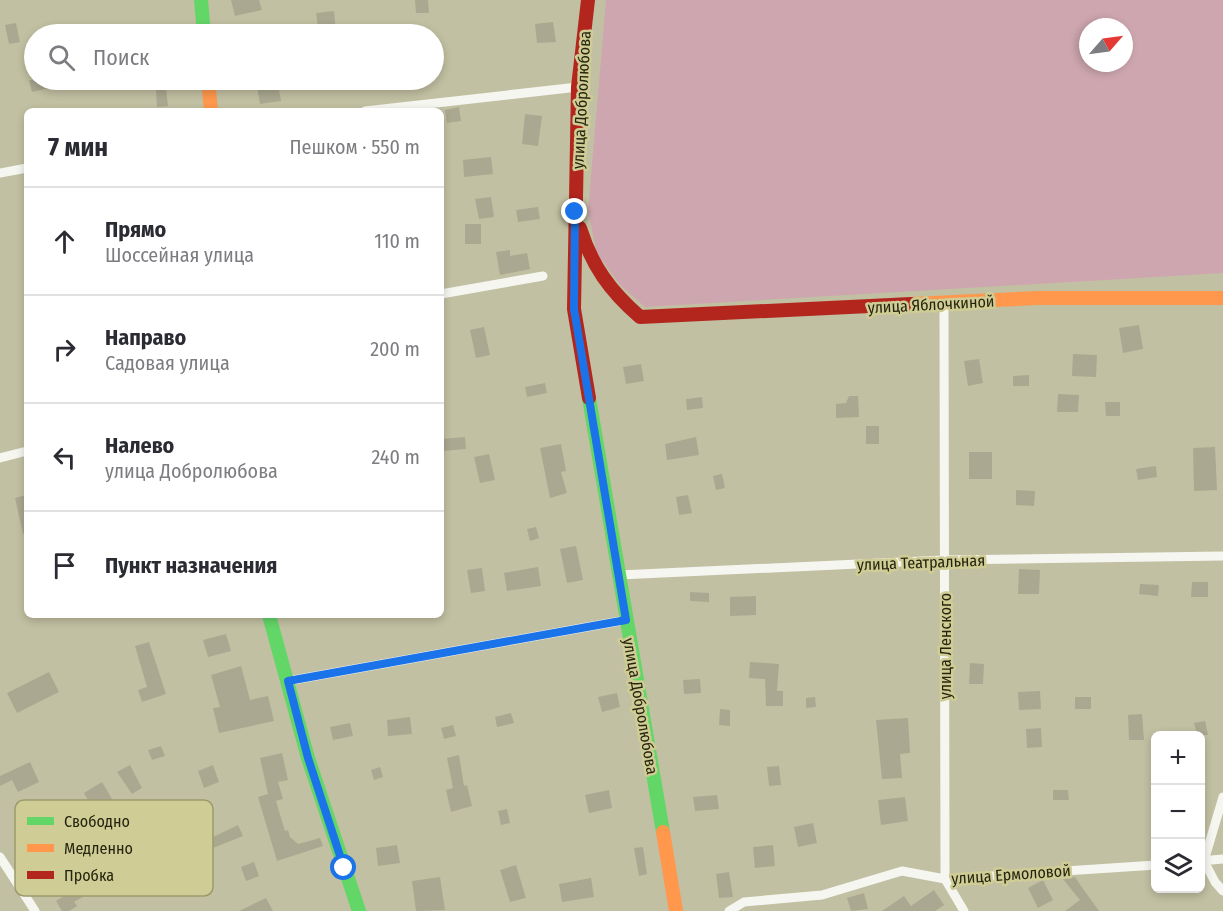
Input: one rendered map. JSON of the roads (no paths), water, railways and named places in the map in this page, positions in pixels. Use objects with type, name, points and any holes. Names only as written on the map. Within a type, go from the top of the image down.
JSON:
[{"type":"street","points":[[201,0],[203,24]]},
{"type":"street","name":"улица Добролюбова","points":[[588,0],[578,87],[574,309],[676,911]]},
{"type":"street","points":[[392,108],[578,87]]},
{"type":"street","points":[[209,90],[211,108]]},
{"type":"street","points":[[0,173],[24,169]]},
{"type":"street","name":"улица Яблочкиной","points":[[575,212],[588,256],[610,292],[640,317],[944,304],[1037,297],[1223,298]]},
{"type":"street","points":[[444,293],[543,276]]},
{"type":"street","name":"улица Ленского","points":[[944,304],[945,879]]},
{"type":"street","points":[[0,458],[24,452]]},
{"type":"street","name":"улица Театральная","points":[[619,575],[945,560],[1223,556]]},
{"type":"street","points":[[270,618],[308,758],[359,911]]},
{"type":"street","points":[[288,681],[626,620]]},
{"type":"street","points":[[1205,852],[1223,797]]},
{"type":"street","points":[[0,857],[15,880]]},
{"type":"street","points":[[1205,861],[1223,859]]},
{"type":"street","name":"улица Ермоловой","points":[[729,911],[744,902],[822,895],[902,871],[945,879],[1151,865]]},
{"type":"street","points":[[1205,866],[1223,891]]},
{"type":"street","points":[[945,879],[964,911]]},
{"type":"street","points":[[25,896],[35,911]]}]
